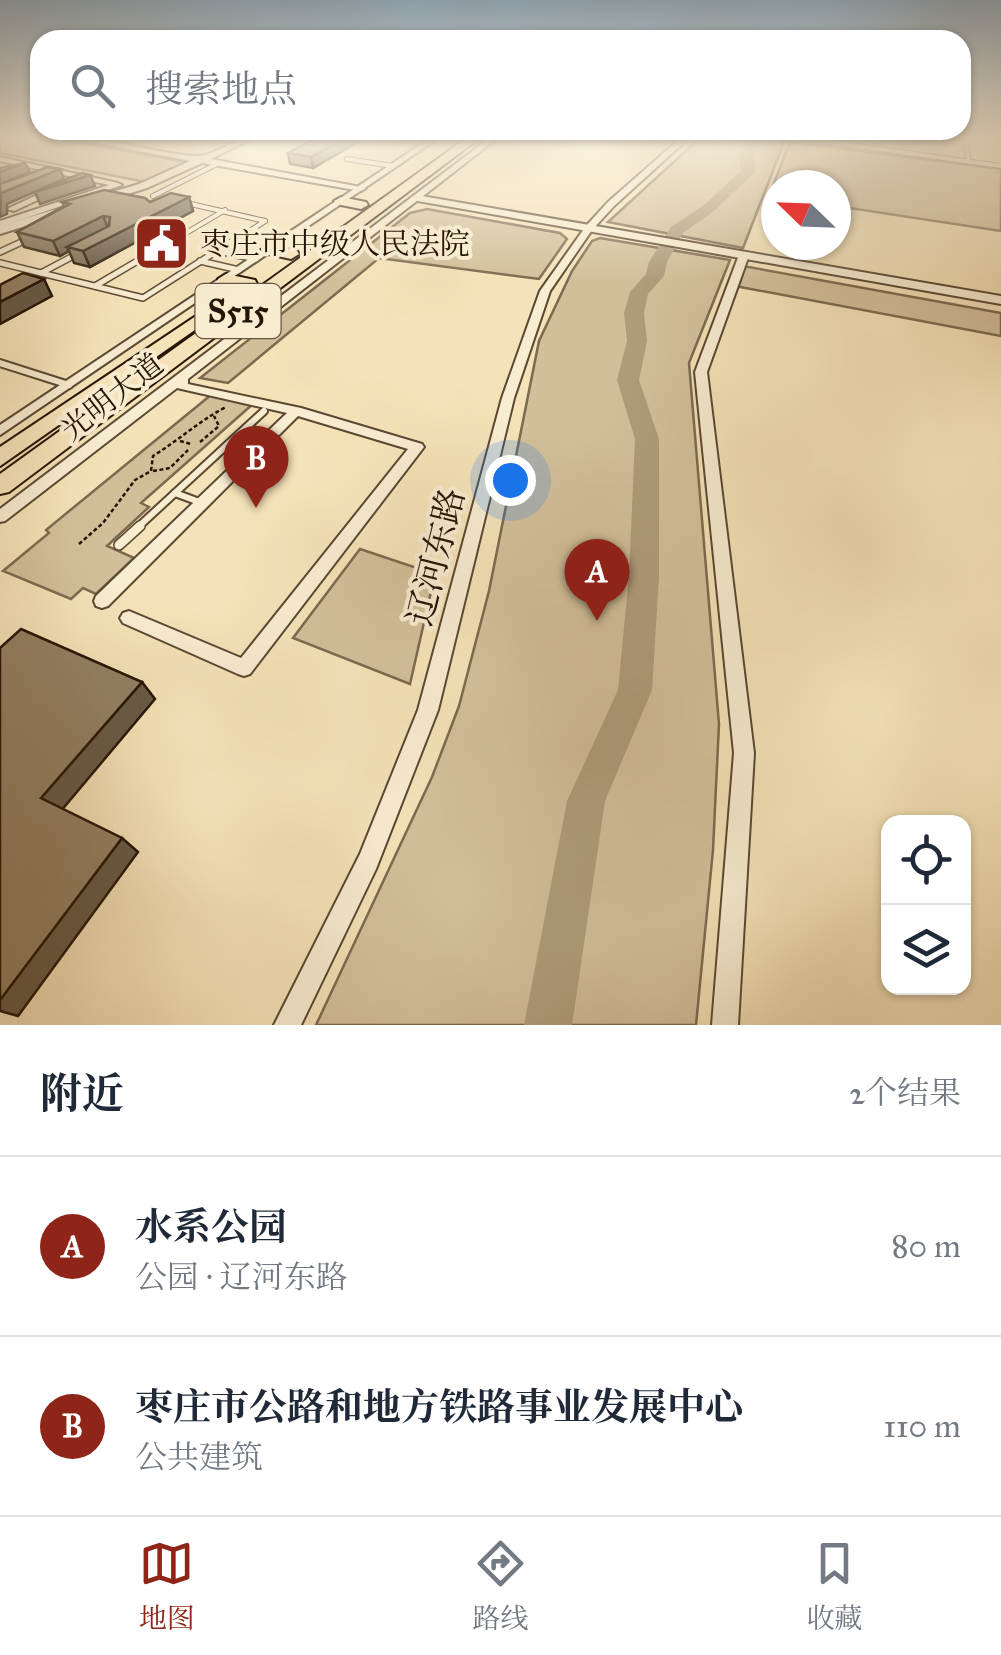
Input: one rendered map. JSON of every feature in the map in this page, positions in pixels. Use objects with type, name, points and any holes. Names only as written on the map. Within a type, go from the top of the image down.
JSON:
[{"type":"main road","name":"光明大道","points":[[0,486],[220,324],[367,200],[391,185]]},
{"type":"main road","points":[[341,201],[367,200],[398,212]]},
{"type":"main road","points":[[262,254],[332,262]]},
{"type":"main road","name":"光明大道","points":[[0,458],[65,395],[198,319],[238,278],[300,256]]},
{"type":"main road","points":[[174,313],[198,319]]},
{"type":"main road","points":[[220,324],[244,330]]},
{"type":"main road","points":[[100,412],[127,421]]},
{"type":"street","points":[[0,227],[117,185]]},
{"type":"street","points":[[0,227],[146,185]]},
{"type":"street","points":[[306,185],[367,200]]},
{"type":"street","name":"光明大道","points":[[367,200],[391,185]]},
{"type":"street","name":"光明大道","points":[[0,517],[416,198],[417,185]]},
{"type":"street","name":"辽河东路","points":[[287,1025],[404,778],[428,710],[514,380],[545,291],[588,228],[635,185]]},
{"type":"street","points":[[5,208],[57,190]]},
{"type":"street","points":[[416,198],[1001,300]]},
{"type":"street","name":"光明大道","points":[[0,431],[65,395],[174,313],[238,278],[262,254],[341,201]]},
{"type":"street","points":[[5,208],[30,214]]},
{"type":"street","points":[[725,1025],[744,753],[701,372],[744,255]]},
{"type":"street","points":[[129,618],[244,668],[417,447],[296,411],[182,386],[182,378]]},
{"type":"street","points":[[102,601],[296,411]]},
{"type":"lane","points":[[165,198],[153,196],[175,185]]},
{"type":"lane","points":[[0,262],[143,298],[265,221],[177,200]]},
{"type":"lane","points":[[95,286],[226,210]]},
{"type":"lane","points":[[0,252],[32,236]]},
{"type":"lane","points":[[41,273],[94,246]]},
{"type":"lane","points":[[218,251],[262,254]]},
{"type":"lane","points":[[200,262],[238,278]]},
{"type":"lane","points":[[0,362],[65,395]]},
{"type":"lane","points":[[119,545],[264,411]]},
{"type":"lane","points":[[246,428],[271,435]]},
{"type":"lane","points":[[175,493],[202,503]]},
{"type":"path","points":[[151,471],[153,456],[179,440],[194,424],[229,404]]},
{"type":"path","points":[[200,442],[219,426],[214,416]]},
{"type":"path","points":[[179,440],[191,444]]},
{"type":"path","points":[[79,544],[106,520],[119,496],[137,476],[170,468],[188,450]]},
{"type":"shaded area","points":[[649,185],[761,185],[761,202],[743,248],[608,222]]},
{"type":"shaded area","points":[[851,185],[1001,185],[1001,231],[851,208]]},
{"type":"shaded area","points":[[427,209],[560,233],[567,239],[539,279],[379,258],[228,383],[200,378],[410,213]]},
{"type":"shaded area","points":[[600,238],[730,260],[689,363],[719,724],[713,850],[696,1025],[316,1025],[432,777],[459,706],[489,591],[539,341],[572,271],[592,241]]},
{"type":"shaded area","points":[[743,266],[1001,313],[1001,336],[735,286]]},
{"type":"shaded area","points":[[217,390],[254,403],[141,503],[149,507],[107,546],[134,558],[96,594],[83,588],[71,599],[3,571],[49,533],[46,530]]},
{"type":"shaded area","points":[[360,549],[435,574],[410,684],[293,638]]},
{"type":"building","points":[[0,185],[21,185],[1,193],[0,204]]},
{"type":"building","points":[[104,190],[150,202],[171,193],[189,197],[83,251],[67,247],[109,226],[110,217],[103,216],[53,241],[17,232],[70,204],[62,202]]},
{"type":"building","points":[[23,273],[44,279],[0,302],[0,285]]},
{"type":"building","points":[[21,629],[142,682],[41,798],[122,838],[0,1000],[0,648]]},
{"type":"waterway","points":[[548,1025],[586,801],[635,690],[644,576],[647,439],[628,380],[637,341],[634,313],[639,292],[655,276],[658,262],[677,230],[734,185]]},
{"type":"place","name":"枣庄市中级人民法院","points":[[161,244]]},
{"type":"place","name":"枣庄市公路和地方铁路事业发展中心","points":[[256,508]]},
{"type":"place","name":"水系公园","points":[[597,621]]}]
